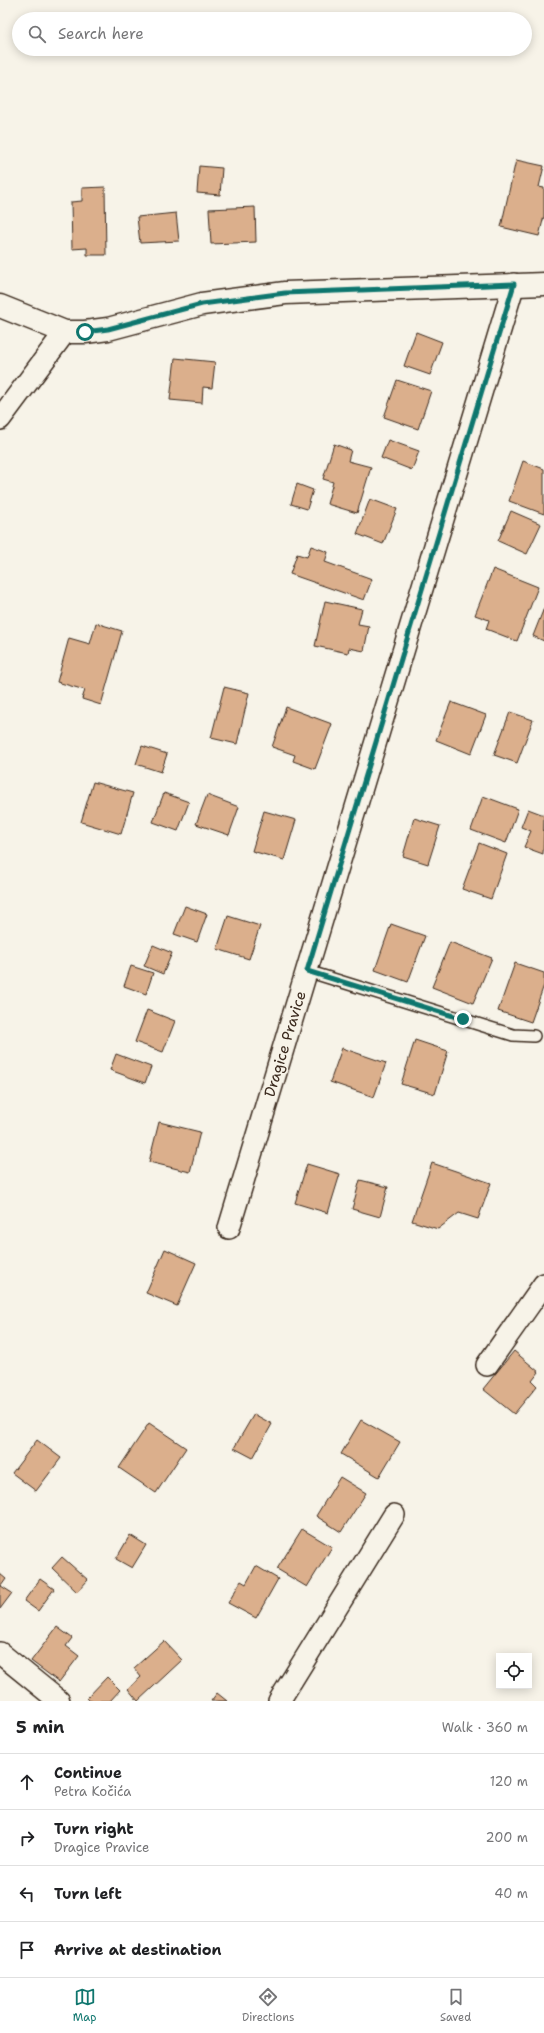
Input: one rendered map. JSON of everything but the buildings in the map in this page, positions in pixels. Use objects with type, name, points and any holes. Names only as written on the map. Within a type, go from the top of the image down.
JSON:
[{"type":"street","name":"Dragice Pravice","points":[[229,1228],[514,284]]},
{"type":"street","points":[[0,306],[64,332],[85,332],[108,329],[202,304],[285,293],[544,284]]},
{"type":"street","points":[[0,419],[64,332]]},
{"type":"street","points":[[487,1365],[544,1284]]},
{"type":"street","points":[[279,1701],[394,1515]]},
{"type":"street","points":[[0,1653],[59,1701]]},
{"type":"lane","points":[[307,971],[513,1034],[534,1036]]},
{"type":"route","points":[[85,332],[108,329],[202,304],[285,293],[514,284],[307,971],[463,1019]]}]
